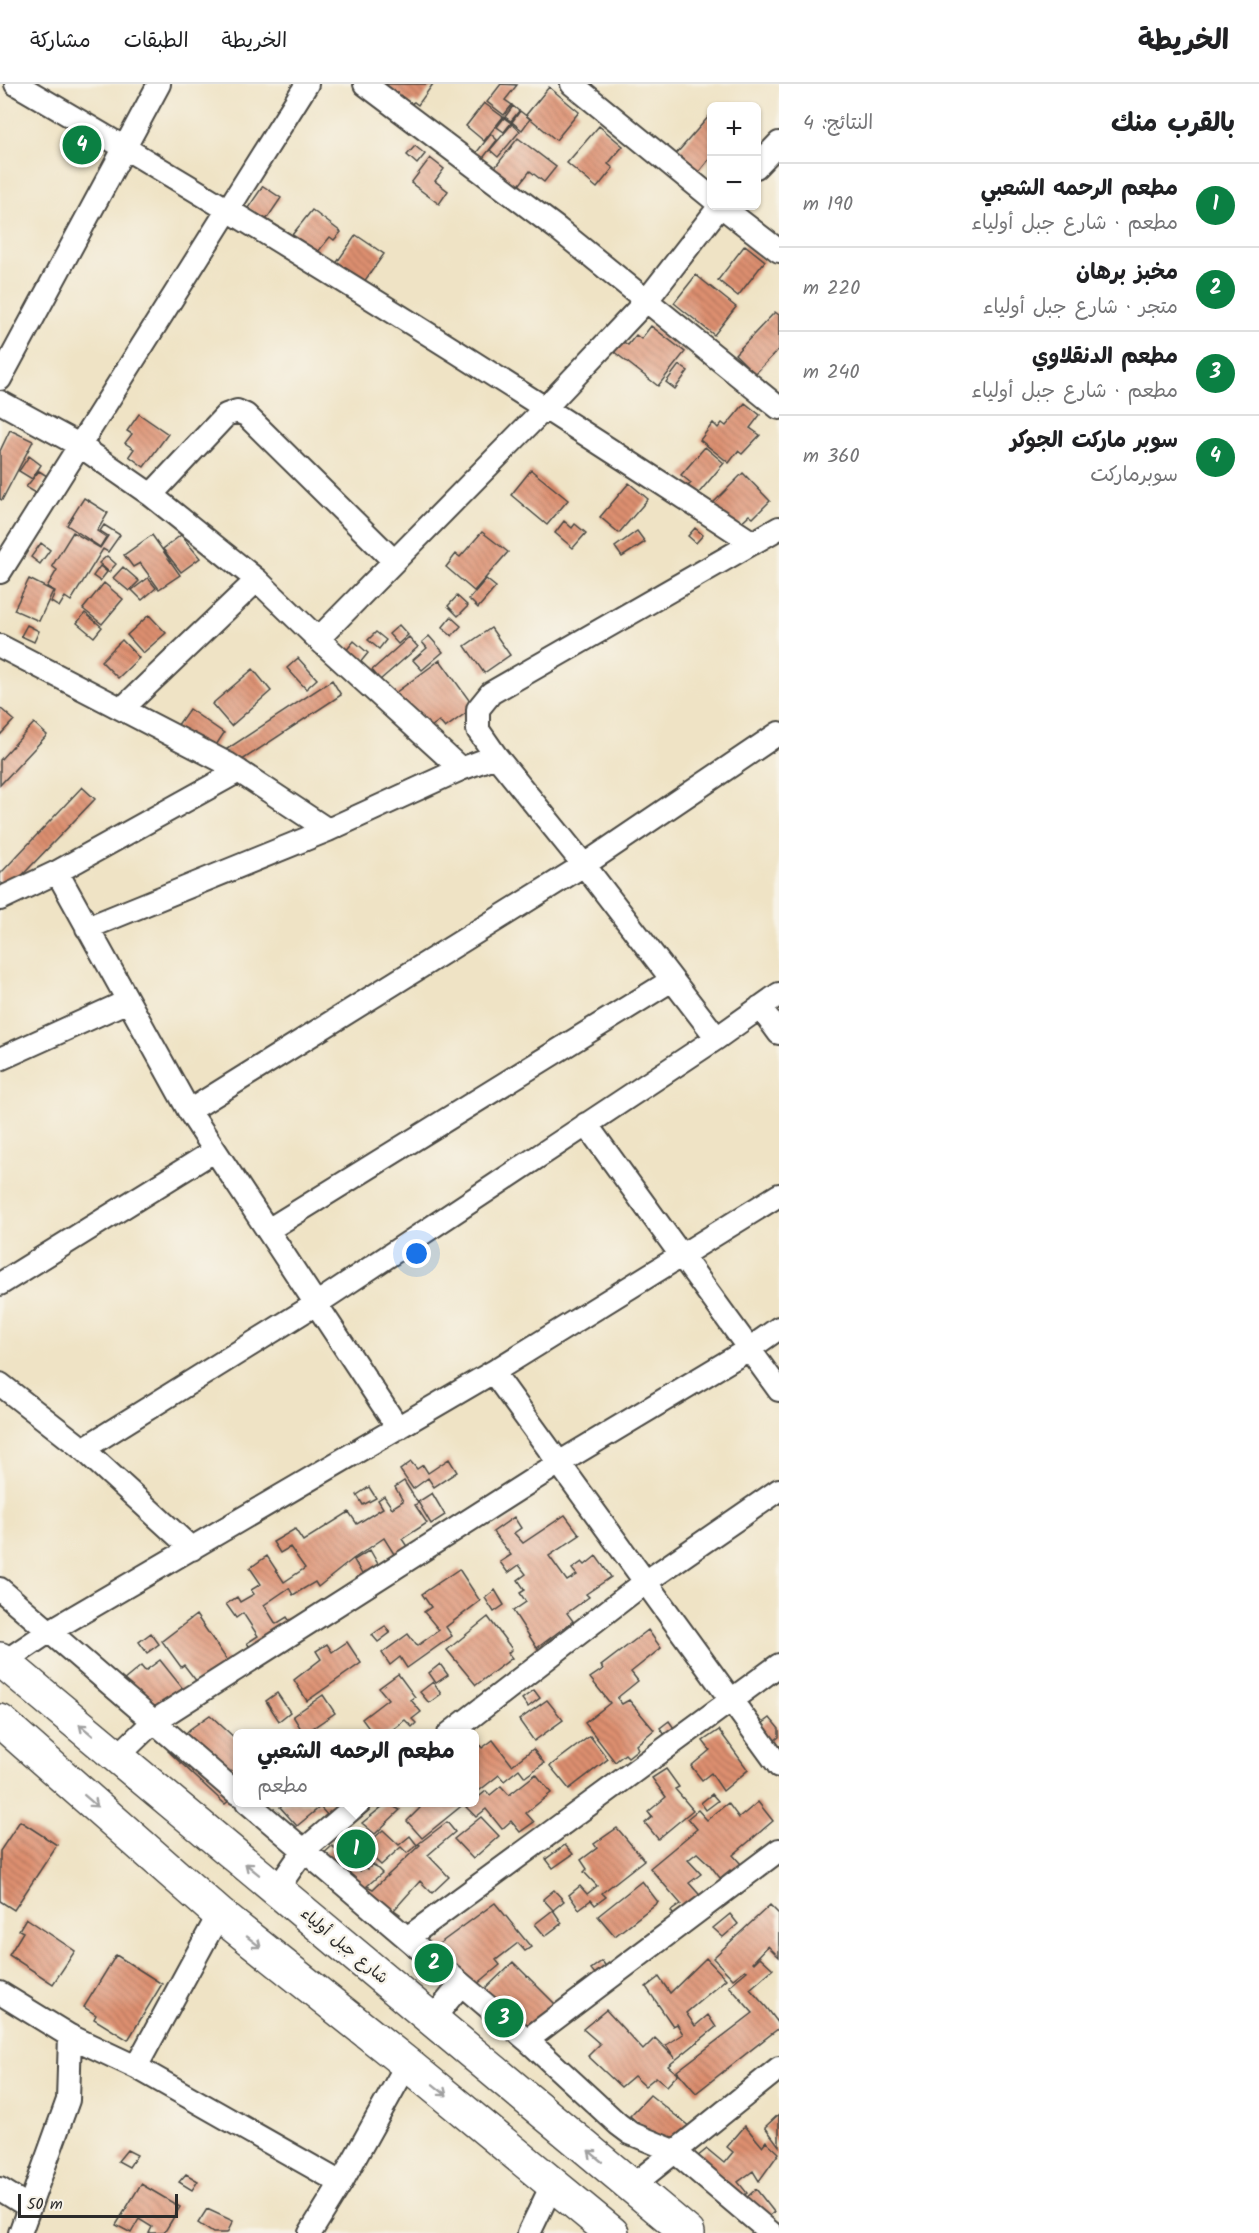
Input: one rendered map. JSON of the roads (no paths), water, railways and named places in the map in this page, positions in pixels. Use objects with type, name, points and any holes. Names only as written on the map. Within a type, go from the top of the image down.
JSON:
[{"type":"main road","name":"شارع جبل أولياء","points":[[2,1660],[688,2233]]},
{"type":"main road","points":[[0,1721],[219,1914],[554,2183],[612,2233]]},
{"type":"street","points":[[16,84],[228,209],[546,407],[753,543]]},
{"type":"street","points":[[0,380],[159,84]]},
{"type":"street","points":[[0,572],[307,84]]},
{"type":"street","points":[[365,84],[558,229],[779,408]]},
{"type":"street","points":[[572,84],[707,195]]},
{"type":"street","points":[[761,162],[779,143]]},
{"type":"street","points":[[318,639],[546,407],[647,300],[718,210]]},
{"type":"street","points":[[726,210],[779,251]]},
{"type":"street","points":[[0,402],[80,445],[151,495],[257,580],[318,639],[462,769]]},
{"type":"street","points":[[151,495],[226,415],[237,411],[246,415],[394,561]]},
{"type":"street","points":[[717,1038],[584,865],[496,756],[478,730],[478,710],[491,693],[779,528]]},
{"type":"street","points":[[122,709],[257,580]]},
{"type":"street","points":[[0,645],[239,771],[328,830]]},
{"type":"street","points":[[189,1111],[584,865],[779,733]]},
{"type":"street","points":[[87,928],[328,830],[462,769],[496,756]]},
{"type":"street","points":[[0,899],[57,872],[239,771]]},
{"type":"street","points":[[57,872],[189,1111],[398,1428]]},
{"type":"street","points":[[268,1230],[672,980]]},
{"type":"street","points":[[83,1449],[316,1304],[717,1038],[779,994]]},
{"type":"street","points":[[0,1059],[128,1001]]},
{"type":"street","points":[[760,1007],[779,1033]]},
{"type":"street","points":[[585,1124],[779,1390]]},
{"type":"street","points":[[0,1284],[214,1151]]},
{"type":"street","points":[[2,1660],[493,1372],[779,1195]]},
{"type":"street","points":[[118,1756],[153,1722],[559,1463],[749,1349],[779,1328]]},
{"type":"street","points":[[493,1372],[779,1766]]},
{"type":"street","points":[[0,1384],[83,1449],[192,1549]]},
{"type":"street","points":[[455,1729],[644,1583],[779,1490]]},
{"type":"street","points":[[0,1589],[233,1791]]},
{"type":"street","points":[[407,1938],[779,1665]]},
{"type":"street","points":[[252,1807],[527,2040],[630,2133],[674,2151],[771,2233]]},
{"type":"street","points":[[277,1889],[304,1850],[355,1807]]},
{"type":"street","points":[[527,2040],[779,1850]]},
{"type":"street","points":[[136,2067],[219,1914]]},
{"type":"street","points":[[432,2020],[461,1984]]},
{"type":"street","points":[[0,1993],[70,2036],[136,2067],[341,2183]]},
{"type":"street","points":[[20,2233],[68,2100],[70,2036]]},
{"type":"street","points":[[310,2233],[341,2183],[407,2064]]},
{"type":"street","points":[[632,2186],[779,2068]]},
{"type":"street","points":[[529,2233],[554,2183]]},
{"type":"street","points":[[0,2189],[28,2207]]},
{"type":"place","name":"سوبر ماركت الجوكر","points":[[82,145]]},
{"type":"place","name":"مطعم الرحمه الشعبي","points":[[356,1849]]},
{"type":"place","name":"مخبز برهان","points":[[434,1963]]},
{"type":"place","name":"مطعم الدنقلاوي","points":[[504,2018]]}]
